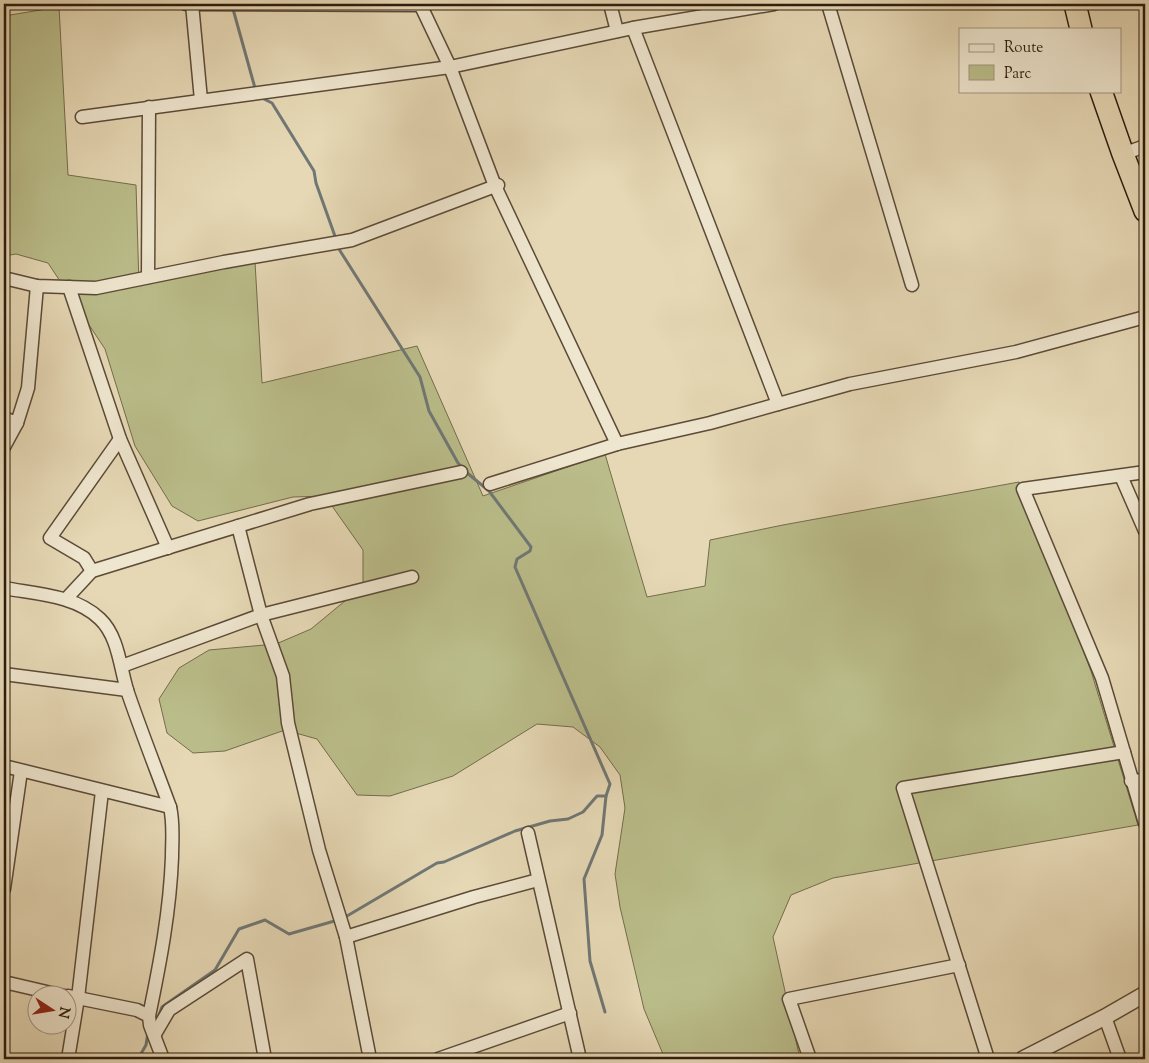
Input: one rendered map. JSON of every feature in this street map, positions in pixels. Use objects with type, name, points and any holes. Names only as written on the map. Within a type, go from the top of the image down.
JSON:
[{"type":"highway","points":[[1075,4],[1081,28]]},
{"type":"highway","points":[[1101,92],[1145,211]]},
{"type":"street","points":[[186,4],[421,4],[450,68],[496,185],[617,444]]},
{"type":"street","points":[[192,4],[200,100]]},
{"type":"street","points":[[610,4],[617,31]]},
{"type":"street","points":[[82,117],[450,68],[617,31],[774,4]]},
{"type":"street","points":[[828,4],[912,285]]},
{"type":"street","points":[[633,28],[778,404]]},
{"type":"street","points":[[148,277],[149,107]]},
{"type":"street","points":[[1123,154],[1145,146]]},
{"type":"street","points":[[4,278],[37,286],[96,288],[224,262],[352,240],[496,185]]},
{"type":"street","points":[[4,447],[17,423],[28,388],[37,286]]},
{"type":"street","points":[[68,287],[120,439],[168,548]]},
{"type":"street","points":[[490,484],[617,444],[710,422],[850,384],[1016,352],[1145,317]]},
{"type":"street","points":[[4,418],[17,423]]},
{"type":"street","points":[[92,571],[84,558],[50,538],[120,439]]},
{"type":"street","points":[[66,599],[92,571],[310,504],[461,472]]},
{"type":"street","points":[[1145,472],[1023,489],[1102,678],[1145,823]]},
{"type":"street","points":[[1121,476],[1145,532]]},
{"type":"street","points":[[238,526],[261,615],[283,676],[288,723],[319,850],[346,937],[370,1059]]},
{"type":"street","points":[[122,666],[261,615],[412,577]]},
{"type":"street","points":[[4,588],[66,599],[89,610],[101,620],[111,636],[122,666],[127,690],[170,808],[173,820],[171,877],[152,1026]]},
{"type":"street","points":[[4,674],[127,690]]},
{"type":"street","points":[[988,1059],[903,788],[1124,752]]},
{"type":"street","points":[[4,766],[170,808]]},
{"type":"street","points":[[4,889],[21,770]]},
{"type":"street","points":[[1131,781],[1145,780]]},
{"type":"street","points":[[72,986],[102,791]]},
{"type":"street","points":[[528,833],[580,1059]]},
{"type":"street","points":[[346,937],[474,897],[538,880]]},
{"type":"street","points":[[152,1026],[169,1010],[247,959],[265,1059]]},
{"type":"street","points":[[810,1059],[789,999],[959,965]]},
{"type":"street","points":[[4,982],[28,987]]},
{"type":"street","points":[[1024,1059],[1145,994]]},
{"type":"street","points":[[78,999],[137,1010],[152,1026],[163,1059]]},
{"type":"street","points":[[438,1059],[570,1013]]},
{"type":"street","points":[[1105,1017],[1120,1059]]},
{"type":"street","points":[[68,1059],[69,1036]]},
{"type":"green space","points":[[59,7],[68,175],[136,185],[139,284],[255,262],[262,383],[417,346],[483,496],[605,454],[647,597],[705,586],[710,540],[1019,482],[1091,671],[1138,825],[833,878],[791,895],[773,937],[800,1059],[665,1059],[644,1009],[620,907],[615,874],[625,808],[620,775],[600,747],[573,727],[537,724],[453,776],[390,796],[357,795],[317,739],[285,730],[225,751],[193,753],[167,733],[159,699],[179,668],[209,650],[276,644],[311,629],[363,586],[363,550],[325,496],[293,497],[198,521],[172,506],[135,446],[105,349],[48,263],[16,254],[4,256],[4,50],[6,48],[4,41],[4,16]]},
{"type":"waterway","points":[[233,9],[255,88]]},
{"type":"waterway","points":[[262,98],[272,103],[314,171],[316,183],[336,239]]},
{"type":"waterway","points":[[337,246],[420,377],[429,411],[458,463],[489,491],[531,547],[530,551],[517,559],[515,567],[610,784],[606,796],[597,796],[583,812],[568,819],[550,821],[515,831],[444,862],[437,863],[347,916]]},
{"type":"waterway","points":[[605,1012],[590,961],[584,879],[602,835],[606,796]]},
{"type":"waterway","points":[[159,1015],[162,1007],[215,970],[239,929],[265,920],[289,934],[338,920]]},
{"type":"waterway","points":[[138,1059],[146,1045],[148,1032]]}]
